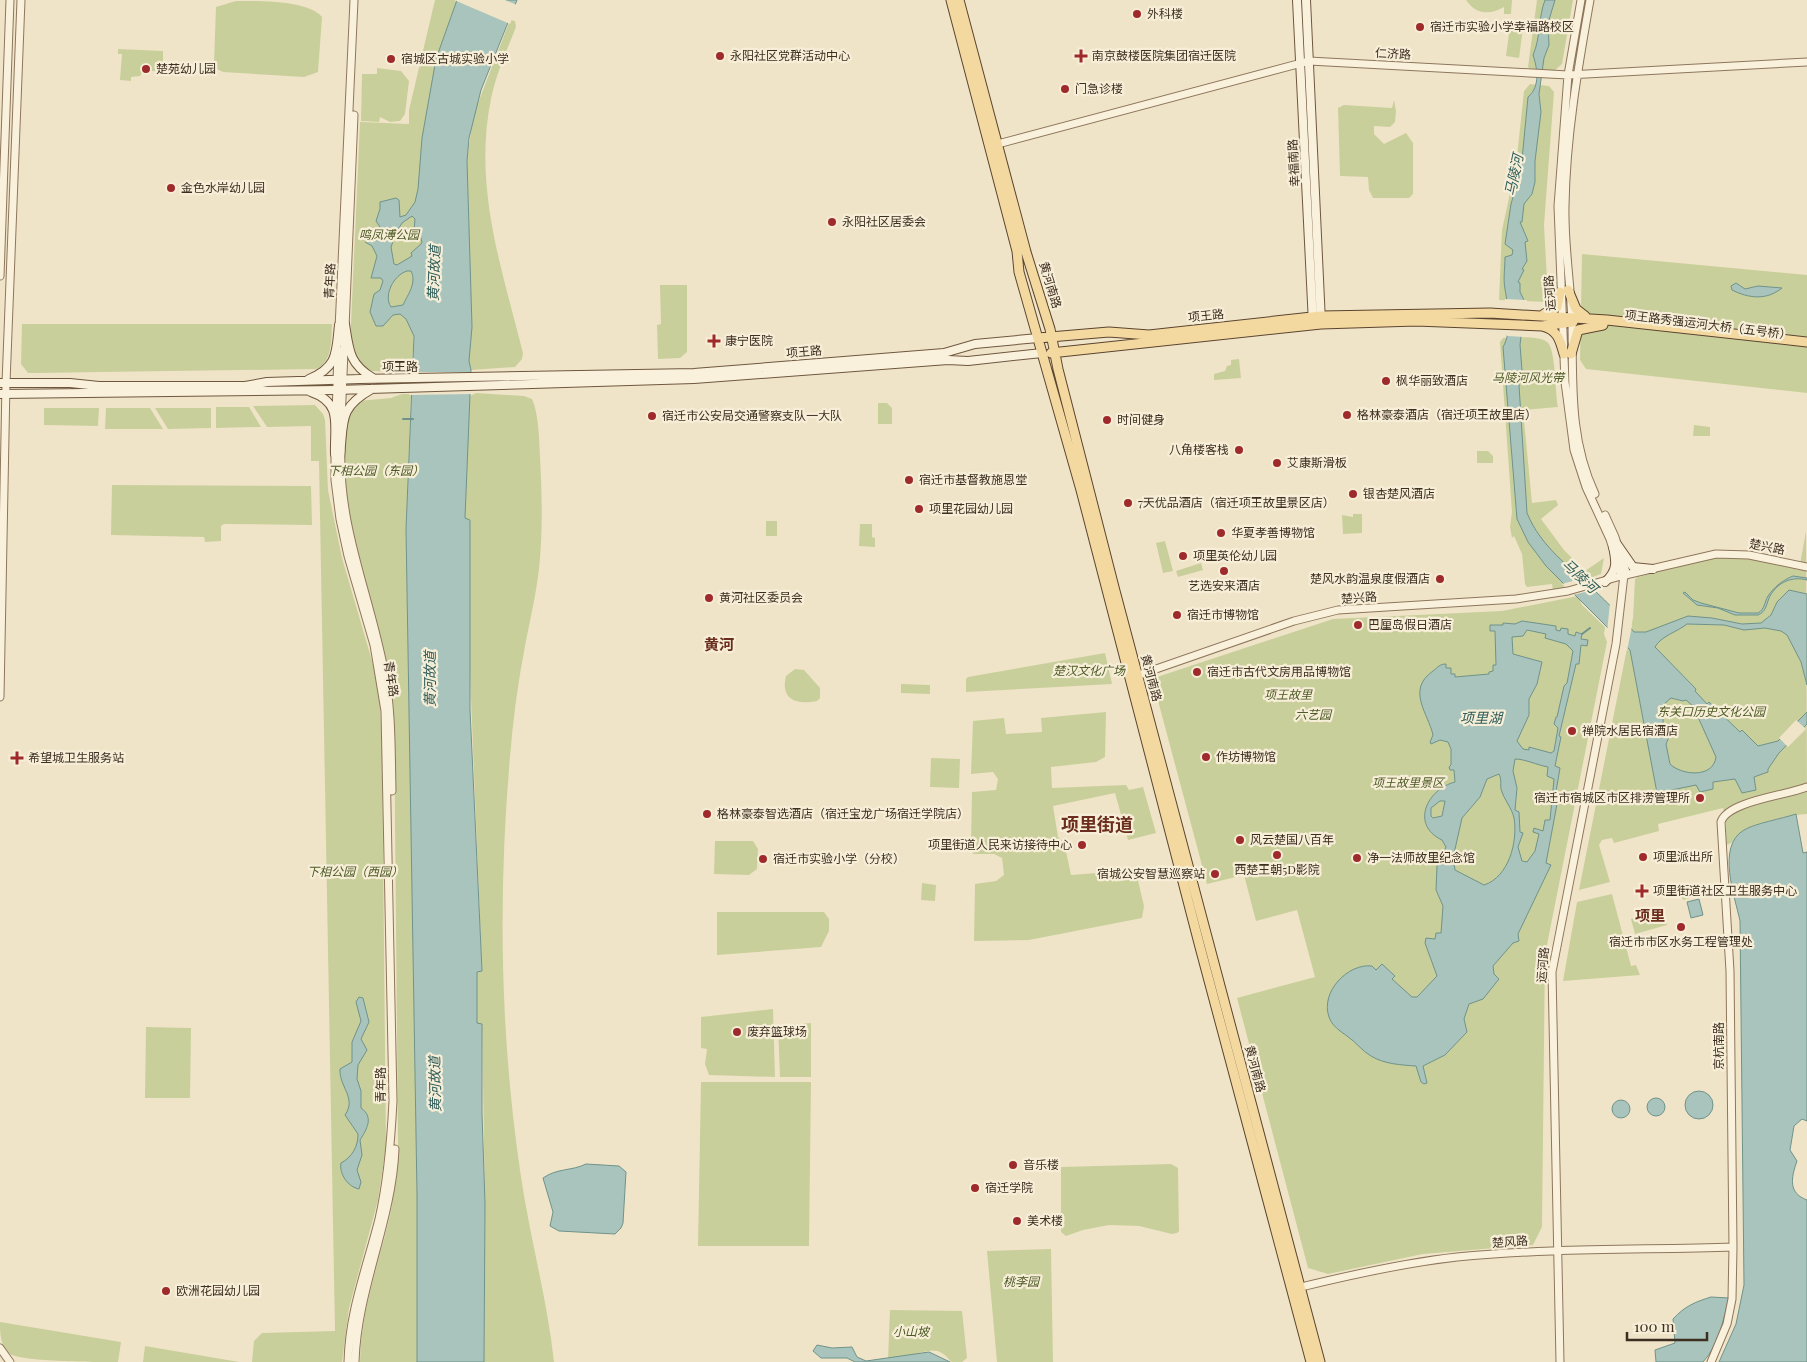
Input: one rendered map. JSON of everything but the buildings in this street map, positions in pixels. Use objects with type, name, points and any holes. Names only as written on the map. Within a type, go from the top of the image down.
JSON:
[{"type":"main road","name":"黄河南路","points":[[951,0],[993,146],[1052,337],[1134,677]]},
{"type":"main road","name":"黄河南路","points":[[959,0],[1017,251],[1019,272],[1134,677],[1296,1288],[1320,1362]]},
{"type":"main road","name":"幸福南路","points":[[1298,0],[1300,63],[1317,321]]},
{"type":"main road","name":"幸福南路","points":[[1306,0],[1317,321]]},
{"type":"main road","points":[[1539,316],[1557,307],[1564,291]]},
{"type":"main road","points":[[1564,291],[1578,313],[1605,323]]},
{"type":"main road","name":"项王路","points":[[491,382],[694,373],[944,353],[975,344],[1038,338],[1119,332],[1149,335],[1317,321],[1482,313],[1539,316],[1605,323]]},
{"type":"main road","name":"项王路","points":[[3,383],[70,383],[99,386],[237,386],[303,381],[375,379],[407,383],[694,379],[938,361],[968,361],[1055,353],[1317,321],[1416,321],[1542,326],[1567,319]]},
{"type":"main road","points":[[1568,354],[1578,330],[1605,323]]},
{"type":"main road","name":"项王路秀强运河大桥（五号桥）","points":[[1605,323],[1807,342]]},
{"type":"main road","name":"项王路秀强运河大桥（五号桥）","points":[[1605,323],[1807,348]]},
{"type":"main road","points":[[342,324],[352,358],[361,371],[375,379]]},
{"type":"main road","points":[[303,381],[329,368],[335,355],[342,324]]},
{"type":"main road","points":[[1542,326],[1551,328],[1557,334],[1568,354]]},
{"type":"main road","name":"项王路","points":[[3,394],[339,390],[374,388],[407,383]]},
{"type":"main road","points":[[338,455],[345,412],[348,406],[374,388]]},
{"type":"main road","points":[[304,390],[327,399],[334,408],[338,455]]},
{"type":"main road","points":[[1615,545],[1633,567],[1653,569]]},
{"type":"main road","points":[[1601,582],[1612,574],[1616,567],[1615,545]]},
{"type":"main road","name":"黄河南路","points":[[1296,1288],[1311,1362]]},
{"type":"street","points":[[0,276],[10,0]]},
{"type":"street","points":[[0,697],[3,383],[21,0]]},
{"type":"street","name":"青年路","points":[[352,1361],[362,1297],[379,1240],[394,1160],[397,1101],[391,732],[385,671],[342,500],[338,455],[354,0]]},
{"type":"street","name":"青年路","points":[[342,324],[359,0]]},
{"type":"street","name":"运河路","points":[[1560,1362],[1552,972],[1616,644],[1626,575],[1590,485],[1577,444],[1568,354],[1558,206],[1568,75],[1581,0]]},
{"type":"street","name":"运河路","points":[[1564,291],[1565,205],[1576,75],[1590,0]]},
{"type":"street","name":"仁济路","points":[[993,146],[1309,61],[1568,75],[1807,62]]},
{"type":"street","name":"楚兴路","points":[[1134,677],[1317,614],[1347,609],[1516,599],[1568,591],[1706,556],[1726,554],[1749,554],[1807,567]]},
{"type":"street","name":"京杭南路","points":[[1711,1362],[1727,1324],[1732,1299],[1733,1247],[1730,971],[1721,822],[1727,812],[1734,808],[1807,787]]},
{"type":"street","name":"楚风路","points":[[1296,1288],[1457,1257],[1557,1250],[1733,1247]]},
{"type":"street","points":[[0,1348],[10,1362]]},
{"type":"green space","name":"鸣凤溥公园","points":[[435,0],[457,0],[450,20],[424,242],[417,260],[412,372],[366,371],[350,346],[360,122],[409,124],[409,110]]},
{"type":"green space","points":[[1466,0],[1512,0],[1511,14],[1504,14],[1504,7],[1488,12],[1479,11],[1474,9]]},
{"type":"green space","points":[[1537,0],[1573,0],[1562,64],[1554,71],[1532,70],[1528,67]]},
{"type":"green space","points":[[236,1],[294,4],[315,11],[322,17],[318,72],[304,77],[223,72],[217,69],[214,64],[216,7]]},
{"type":"green space","points":[[510,20],[515,21],[516,27],[493,90],[486,132],[485,164],[492,228],[523,353],[522,359],[515,367],[471,370],[469,361],[472,327],[467,161],[473,116]]},
{"type":"green space","points":[[1510,26],[1523,28],[1519,58],[1506,56]]},
{"type":"green space","points":[[118,49],[163,51],[163,65],[159,65],[159,71],[143,71],[140,76],[131,77],[131,81],[120,80],[122,54],[118,54]]},
{"type":"green space","points":[[377,68],[401,71],[409,81],[405,114],[400,121],[390,122],[380,117],[379,122],[361,121],[362,74],[377,74]]},
{"type":"green space","points":[[1530,84],[1549,86],[1554,92],[1544,225],[1548,298],[1546,302],[1499,300],[1502,230],[1516,166],[1524,91]]},
{"type":"green space","points":[[1394,100],[1395,122],[1390,127],[1374,126],[1374,134],[1384,144],[1406,133],[1413,143],[1413,194],[1409,198],[1373,198],[1369,190],[1368,177],[1340,176],[1338,108],[1344,105],[1392,108]]},
{"type":"green space","points":[[1582,254],[1807,275],[1807,393],[1586,369],[1580,360]]},
{"type":"green space","points":[[660,285],[687,285],[687,352],[680,358],[658,359],[657,325],[661,324]]},
{"type":"green space","points":[[22,324],[332,324],[328,356],[322,366],[316,369],[28,373],[21,364]]},
{"type":"green space","name":"马陵河风光带","points":[[1503,338],[1538,338],[1547,342],[1552,353],[1558,407],[1523,410],[1532,503],[1556,500],[1558,505],[1541,519],[1564,550],[1585,571],[1604,558],[1601,574],[1553,591],[1552,584],[1527,587],[1525,584],[1522,554],[1514,536],[1512,538],[1510,527],[1512,512],[1500,342]]},
{"type":"green space","points":[[1239,359],[1241,378],[1214,380],[1214,374],[1225,371],[1227,366],[1231,365],[1231,360]]},
{"type":"green space","points":[[476,393],[524,396],[532,399],[539,435],[542,527],[539,569],[522,660],[511,743],[504,860],[503,964],[508,1067],[513,1118],[524,1194],[547,1314],[554,1362],[484,1362],[485,1204],[482,1024],[477,1024],[477,972],[482,971],[469,649],[470,520],[465,518],[468,397]]},
{"type":"green space","name":"下相公园（东园）","points":[[402,394],[411,394],[406,529],[417,1194],[417,1362],[360,1362],[364,1321],[392,1206],[398,1145],[394,711],[382,646],[349,516],[344,450],[346,420],[358,401],[391,398]]},
{"type":"green space","points":[[878,403],[887,403],[892,408],[892,424],[878,424]]},
{"type":"green space","name":"下相公园（西园）","points":[[315,405],[323,414],[325,420],[328,490],[342,558],[375,671],[380,706],[386,1146],[378,1200],[349,1308],[342,1362],[252,1362],[254,1341],[262,1333],[335,1331],[319,461],[311,461],[311,426],[267,427],[253,406]]},
{"type":"green space","points":[[216,407],[249,407],[261,427],[216,428]]},
{"type":"green space","points":[[44,408],[99,408],[98,426],[44,425]]},
{"type":"green space","points":[[106,408],[150,408],[163,429],[105,429]]},
{"type":"green space","points":[[155,408],[211,408],[211,428],[168,429]]},
{"type":"green space","points":[[1694,425],[1710,427],[1710,436],[1693,436]]},
{"type":"green space","points":[[1477,451],[1488,451],[1493,456],[1493,463],[1477,463]]},
{"type":"green space","points":[[112,485],[311,486],[312,525],[224,524],[221,526],[221,541],[205,542],[204,537],[111,535]]},
{"type":"green space","points":[[1353,514],[1362,514],[1362,533],[1343,534],[1342,515],[1353,517]]},
{"type":"green space","points":[[766,521],[777,521],[777,536],[766,536]]},
{"type":"green space","points":[[860,524],[872,524],[872,537],[875,538],[875,547],[859,546]]},
{"type":"green space","name":"东关口历史文化公园","points":[[1806,531],[1807,814],[1758,824],[1744,830],[1732,842],[1726,845],[1726,818],[1723,808],[1658,824],[1659,831],[1614,843],[1612,838],[1602,840],[1599,845],[1610,882],[1579,890],[1633,618],[1635,579],[1719,556],[1753,558],[1799,570]]},
{"type":"green space","points":[[1165,541],[1173,571],[1163,573],[1156,543]]},
{"type":"green space","points":[[1201,563],[1203,570],[1178,577],[1176,571]]},
{"type":"green space","name":"项王故里景区","points":[[1578,596],[1582,605],[1605,627],[1604,634],[1607,642],[1545,955],[1542,1227],[1533,1245],[1423,1254],[1328,1274],[1308,1268],[1237,998],[1315,977],[1297,910],[1256,921],[1244,875],[1207,884],[1153,682],[1157,677],[1333,619],[1502,611]]},
{"type":"green space","name":"楚汉文化广场","points":[[1105,653],[1112,684],[966,692],[966,679],[968,677]]},
{"type":"green space","points":[[795,669],[804,670],[820,688],[820,698],[817,701],[797,701],[788,696],[785,684],[786,676]]},
{"type":"green space","points":[[901,684],[930,685],[930,694],[901,693]]},
{"type":"green space","points":[[1106,712],[1105,757],[1096,762],[1051,767],[1052,788],[1126,785],[1129,790],[1143,787],[1156,833],[1128,840],[1115,793],[1053,806],[1058,837],[1064,842],[1071,875],[1133,870],[1136,872],[1144,906],[1142,918],[1029,940],[974,941],[975,884],[996,881],[1004,875],[1002,858],[994,854],[973,854],[971,843],[972,792],[996,790],[998,779],[993,772],[971,774],[973,721],[1004,718],[1006,734],[1042,732],[1041,718]]},
{"type":"green space","points":[[931,758],[960,759],[959,788],[930,787]]},
{"type":"green space","points":[[715,841],[753,841],[758,849],[757,869],[749,875],[714,874]]},
{"type":"green space","points":[[922,883],[936,885],[935,901],[921,900]]},
{"type":"green space","points":[[1690,884],[1693,897],[1683,900],[1678,886]]},
{"type":"green space","points":[[1612,894],[1631,966],[1636,965],[1640,975],[1563,981],[1577,902]]},
{"type":"green space","points":[[1663,910],[1667,925],[1635,934],[1631,919]]},
{"type":"green space","points":[[717,912],[824,912],[829,919],[829,931],[821,947],[717,955]]},
{"type":"green space","points":[[773,1009],[775,1077],[709,1075],[705,1064],[707,1049],[701,1048],[701,1017]]},
{"type":"green space","points":[[811,1023],[811,1077],[780,1077],[778,1026]]},
{"type":"green space","points":[[146,1027],[191,1028],[190,1098],[145,1098]]},
{"type":"green space","points":[[701,1082],[811,1082],[809,1246],[698,1246]]},
{"type":"green space","points":[[1171,1164],[1178,1168],[1179,1231],[1177,1233],[1172,1234],[1139,1226],[1109,1225],[1083,1230],[1066,1236],[1061,1232],[1061,1167]]},
{"type":"green space","name":"桃李园","points":[[1051,1249],[1053,1362],[997,1362],[987,1251]]},
{"type":"green space","name":"小山坡","points":[[890,1310],[962,1311],[967,1358],[962,1362],[951,1362],[942,1353],[933,1351],[888,1359]]},
{"type":"green space","points":[[0,1322],[121,1342],[118,1362],[78,1362],[18,1357],[10,1354],[2,1343]]},
{"type":"green space","points":[[145,1346],[239,1362],[143,1362]]},
{"type":"water","name":"黄河故道","points":[[457,0],[517,0],[481,90],[469,138],[467,161],[472,327],[469,361],[471,370],[465,518],[470,520],[470,709],[482,971],[477,972],[477,1023],[482,1024],[485,1204],[484,1362],[417,1362],[417,1194],[406,529],[414,336],[406,319],[400,314],[393,315],[383,326],[376,326],[370,312],[374,294],[380,290],[383,281],[381,278],[371,278],[377,256],[372,246],[365,242],[370,237],[376,241],[380,238],[380,227],[376,221],[380,202],[396,198],[399,200],[400,217],[406,215],[415,202],[418,189],[422,138],[436,59]],"holes":[[[412,216],[415,219],[414,230],[421,238],[422,243],[411,253],[412,256],[397,265],[394,264],[391,247],[402,223]],[[411,271],[413,275],[409,293],[403,305],[391,307],[388,297],[391,286],[402,273]]]},
{"type":"water","points":[[1545,0],[1555,0],[1548,23],[1549,45],[1544,58],[1539,94],[1541,112],[1535,161],[1535,182],[1532,194],[1524,204],[1522,222],[1520,222],[1528,241],[1525,242],[1527,261],[1518,282],[1520,283],[1520,292],[1525,302],[1520,345],[1522,370],[1519,385],[1527,513],[1548,546],[1610,605],[1634,632],[1646,632],[1688,616],[1712,618],[1742,624],[1761,623],[1771,615],[1777,602],[1789,590],[1807,594],[1807,685],[1801,662],[1787,635],[1781,631],[1765,628],[1744,630],[1724,625],[1687,624],[1665,637],[1655,647],[1696,689],[1695,691],[1707,704],[1709,702],[1740,732],[1742,730],[1758,746],[1778,741],[1807,712],[1807,724],[1779,753],[1768,769],[1768,772],[1754,777],[1756,790],[1742,793],[1735,779],[1713,782],[1713,789],[1700,792],[1696,785],[1657,793],[1630,650],[1546,566],[1528,542],[1517,519],[1503,347],[1508,334],[1508,311],[1504,281],[1505,257],[1512,255],[1513,250],[1505,244],[1511,204],[1521,170],[1528,97],[1535,87],[1537,76],[1533,55]],"holes":[[[1671,698],[1686,700],[1693,706],[1716,757],[1714,764],[1703,772],[1681,771],[1670,764],[1666,744],[1669,737],[1663,722],[1664,704]]]},
{"type":"water","points":[[1736,283],[1745,289],[1758,286],[1782,288],[1770,295],[1757,297],[1744,295],[1732,290],[1731,286]]},
{"type":"water","points":[[1793,576],[1807,578],[1807,580],[1796,579],[1781,584],[1773,591],[1765,609],[1758,615],[1735,615],[1718,608],[1697,605],[1683,593],[1685,592],[1693,600],[1701,603],[1739,613],[1758,613],[1762,610],[1773,590],[1782,582]]},
{"type":"water","name":"项里湖","points":[[1522,621],[1556,626],[1556,630],[1560,631],[1561,628],[1568,629],[1568,634],[1575,636],[1576,632],[1582,634],[1581,639],[1588,640],[1587,646],[1581,645],[1579,664],[1576,664],[1559,736],[1561,737],[1555,766],[1560,768],[1554,803],[1557,804],[1546,863],[1551,865],[1518,934],[1519,941],[1513,943],[1493,966],[1494,974],[1499,979],[1483,999],[1469,1004],[1464,1019],[1467,1032],[1445,1055],[1423,1066],[1427,1083],[1424,1084],[1421,1082],[1416,1066],[1381,1061],[1365,1052],[1336,1028],[1329,1017],[1327,1008],[1332,989],[1338,981],[1345,974],[1363,966],[1372,966],[1376,970],[1382,964],[1395,976],[1392,979],[1412,997],[1417,997],[1437,976],[1425,943],[1426,938],[1435,939],[1436,933],[1441,933],[1443,906],[1436,890],[1437,866],[1446,847],[1442,840],[1432,833],[1427,826],[1425,817],[1430,799],[1445,786],[1455,782],[1454,770],[1450,770],[1449,767],[1451,765],[1451,749],[1448,742],[1440,740],[1431,744],[1430,742],[1433,735],[1421,702],[1421,686],[1425,678],[1444,664],[1446,664],[1446,668],[1451,668],[1451,674],[1455,674],[1455,677],[1489,674],[1489,672],[1493,671],[1493,665],[1496,665],[1495,631],[1490,631],[1490,625],[1515,624]],"holes":[[[1527,630],[1546,634],[1545,638],[1566,644],[1573,651],[1567,683],[1564,686],[1554,724],[1558,728],[1554,751],[1551,753],[1529,747],[1529,750],[1523,749],[1517,741],[1529,715],[1529,699],[1537,684],[1542,662],[1513,654],[1512,637],[1523,636]],[[1515,759],[1523,760],[1548,767],[1547,776],[1554,779],[1550,820],[1545,820],[1543,831],[1534,828],[1533,832],[1539,834],[1535,851],[1527,862],[1522,861],[1518,847],[1523,833],[1520,832],[1519,812],[1515,810],[1517,788],[1513,771]],[[1499,774],[1501,789],[1513,814],[1515,837],[1506,866],[1493,881],[1484,885],[1455,870],[1453,858],[1462,818],[1480,797],[1487,779]],[[1440,801],[1445,801],[1442,816],[1433,818],[1431,816],[1431,808]]]},
{"type":"water","points":[[1796,814],[1803,853],[1807,852],[1807,1121],[1802,1119],[1794,1126],[1790,1150],[1797,1161],[1793,1173],[1794,1189],[1801,1197],[1807,1200],[1807,1362],[1719,1362],[1736,1324],[1744,1285],[1740,921],[1732,886],[1729,859],[1731,848],[1736,838],[1744,830]]},
{"type":"water","points":[[1699,899],[1703,915],[1691,918],[1687,902]]},
{"type":"water","points":[[359,997],[363,998],[369,1022],[361,1039],[367,1050],[358,1065],[357,1079],[361,1091],[361,1108],[368,1119],[367,1127],[360,1140],[362,1155],[357,1170],[361,1182],[359,1189],[348,1183],[341,1171],[341,1163],[354,1151],[358,1134],[345,1115],[349,1103],[340,1075],[340,1069],[352,1062],[352,1042],[361,1021],[356,1002]]},
{"type":"water","points":[[1699,1091],[1709,1095],[1713,1105],[1709,1115],[1699,1119],[1689,1115],[1685,1105],[1689,1095]]},
{"type":"water","points":[[1652,1098],[1660,1098],[1665,1103],[1663,1114],[1652,1116],[1647,1111],[1647,1103]]},
{"type":"water","points":[[1617,1100],[1625,1100],[1630,1105],[1628,1116],[1617,1118],[1612,1113],[1612,1105]]},
{"type":"water","points":[[586,1164],[619,1166],[626,1172],[623,1223],[615,1234],[559,1231],[550,1226],[553,1212],[543,1178]]},
{"type":"water","points":[[1711,1297],[1729,1298],[1717,1340],[1703,1362],[1656,1362],[1655,1350],[1675,1343],[1673,1319],[1690,1305]]},
{"type":"water","points":[[817,1345],[832,1348],[852,1347],[857,1357],[866,1361],[929,1352],[950,1362],[855,1362],[847,1358],[821,1358],[813,1351]]},
{"type":"pier","points":[[454,0],[505,0],[517,5],[510,24]]},
{"type":"pier","points":[[1505,299],[1527,300],[1525,337],[1507,336]]},
{"type":"pier","points":[[410,372],[472,372],[471,394],[409,395]]},
{"type":"pier","points":[[1583,578],[1597,589],[1573,595],[1562,584]]},
{"type":"pier","points":[[1610,603],[1632,626],[1627,651],[1607,632]]},
{"type":"pier","points":[[1796,720],[1806,729],[1788,747],[1779,738]]},
{"type":"waterway","points":[[403,419],[413,419]]},
{"type":"waterway","points":[[1582,634],[1590,628]]},
{"type":"place","name":"外科楼","points":[[1137,14]]},
{"type":"place","name":"宿迁市实验小学幸福路校区","points":[[1420,27]]},
{"type":"place","name":"永阳社区党群活动中心","points":[[720,56]]},
{"type":"place","name":"南京鼓楼医院集团宿迁医院","points":[[1081,56]]},
{"type":"place","name":"宿城区古城实验小学","points":[[391,59]]},
{"type":"place","name":"楚苑幼儿园","points":[[146,69]]},
{"type":"place","name":"门急诊楼","points":[[1065,89]]},
{"type":"place","name":"金色水岸幼儿园","points":[[171,188]]},
{"type":"place","name":"永阳社区居委会","points":[[832,222]]},
{"type":"place","name":"康宁医院","points":[[714,341]]},
{"type":"place","name":"枫华丽致酒店","points":[[1386,381]]},
{"type":"place","name":"格林豪泰酒店（宿迁项王故里店）","points":[[1347,415]]},
{"type":"place","name":"宿迁市公安局交通警察支队一大队","points":[[652,416]]},
{"type":"place","name":"时间健身","points":[[1107,420]]},
{"type":"place","name":"八角楼客栈","points":[[1239,450]]},
{"type":"place","name":"艾康斯滑板","points":[[1277,463]]},
{"type":"place","name":"宿迁市基督教施恩堂","points":[[909,480]]},
{"type":"place","name":"银杏楚风酒店","points":[[1353,494]]},
{"type":"place","name":"7天优品酒店（宿迁项王故里景区店）","points":[[1128,503]]},
{"type":"place","name":"项里花园幼儿园","points":[[919,509]]},
{"type":"place","name":"华夏孝善博物馆","points":[[1221,533]]},
{"type":"place","name":"项里英伦幼儿园","points":[[1183,556]]},
{"type":"place","name":"艺选安来酒店","points":[[1224,571]]},
{"type":"place","name":"楚风水韵温泉度假酒店","points":[[1440,579]]},
{"type":"place","name":"黄河社区委员会","points":[[709,598]]},
{"type":"place","name":"宿迁市博物馆","points":[[1177,615]]},
{"type":"place","name":"巴厘岛假日酒店","points":[[1358,625]]},
{"type":"place","name":"宿迁市古代文房用品博物馆","points":[[1197,672]]},
{"type":"place","name":"禅院水居民宿酒店","points":[[1572,731]]},
{"type":"place","name":"作坊博物馆","points":[[1206,757]]},
{"type":"place","name":"希望城卫生服务站","points":[[17,758]]},
{"type":"place","name":"宿迁市宿城区市区排涝管理所","points":[[1700,798]]},
{"type":"place","name":"格林豪泰智选酒店（宿迁宝龙广场宿迁学院店）","points":[[707,814]]},
{"type":"place","name":"风云楚国八百年","points":[[1240,840]]},
{"type":"place","name":"项里街道人民来访接待中心","points":[[1082,845]]},
{"type":"place","name":"西楚王朝5D影院","points":[[1277,855]]},
{"type":"place","name":"项里派出所","points":[[1643,857]]},
{"type":"place","name":"净一法师故里纪念馆","points":[[1357,858]]},
{"type":"place","name":"宿迁市实验小学（分校）","points":[[763,859]]},
{"type":"place","name":"宿城公安智慧巡察站","points":[[1215,874]]},
{"type":"place","name":"项里街道社区卫生服务中心","points":[[1642,891]]},
{"type":"place","name":"宿迁市市区水务工程管理处","points":[[1681,927]]},
{"type":"place","name":"废弃篮球场","points":[[737,1032]]},
{"type":"place","name":"音乐楼","points":[[1013,1165]]},
{"type":"place","name":"宿迁学院","points":[[975,1188]]},
{"type":"place","name":"美术楼","points":[[1017,1221]]},
{"type":"place","name":"欧洲花园幼儿园","points":[[166,1291]]},
{"type":"district","name":"黄河","points":[[719,645]]},
{"type":"district","name":"项里街道","points":[[1097,825]]},
{"type":"district","name":"项里","points":[[1650,916]]},
{"type":"water label","name":"马陵河","points":[[1514,175]]},
{"type":"water label","name":"马陵河","points":[[1580,576]]},
{"type":"park label","name":"项王故里","points":[[1288,695]]},
{"type":"park label","name":"六艺园","points":[[1313,715]]}]
